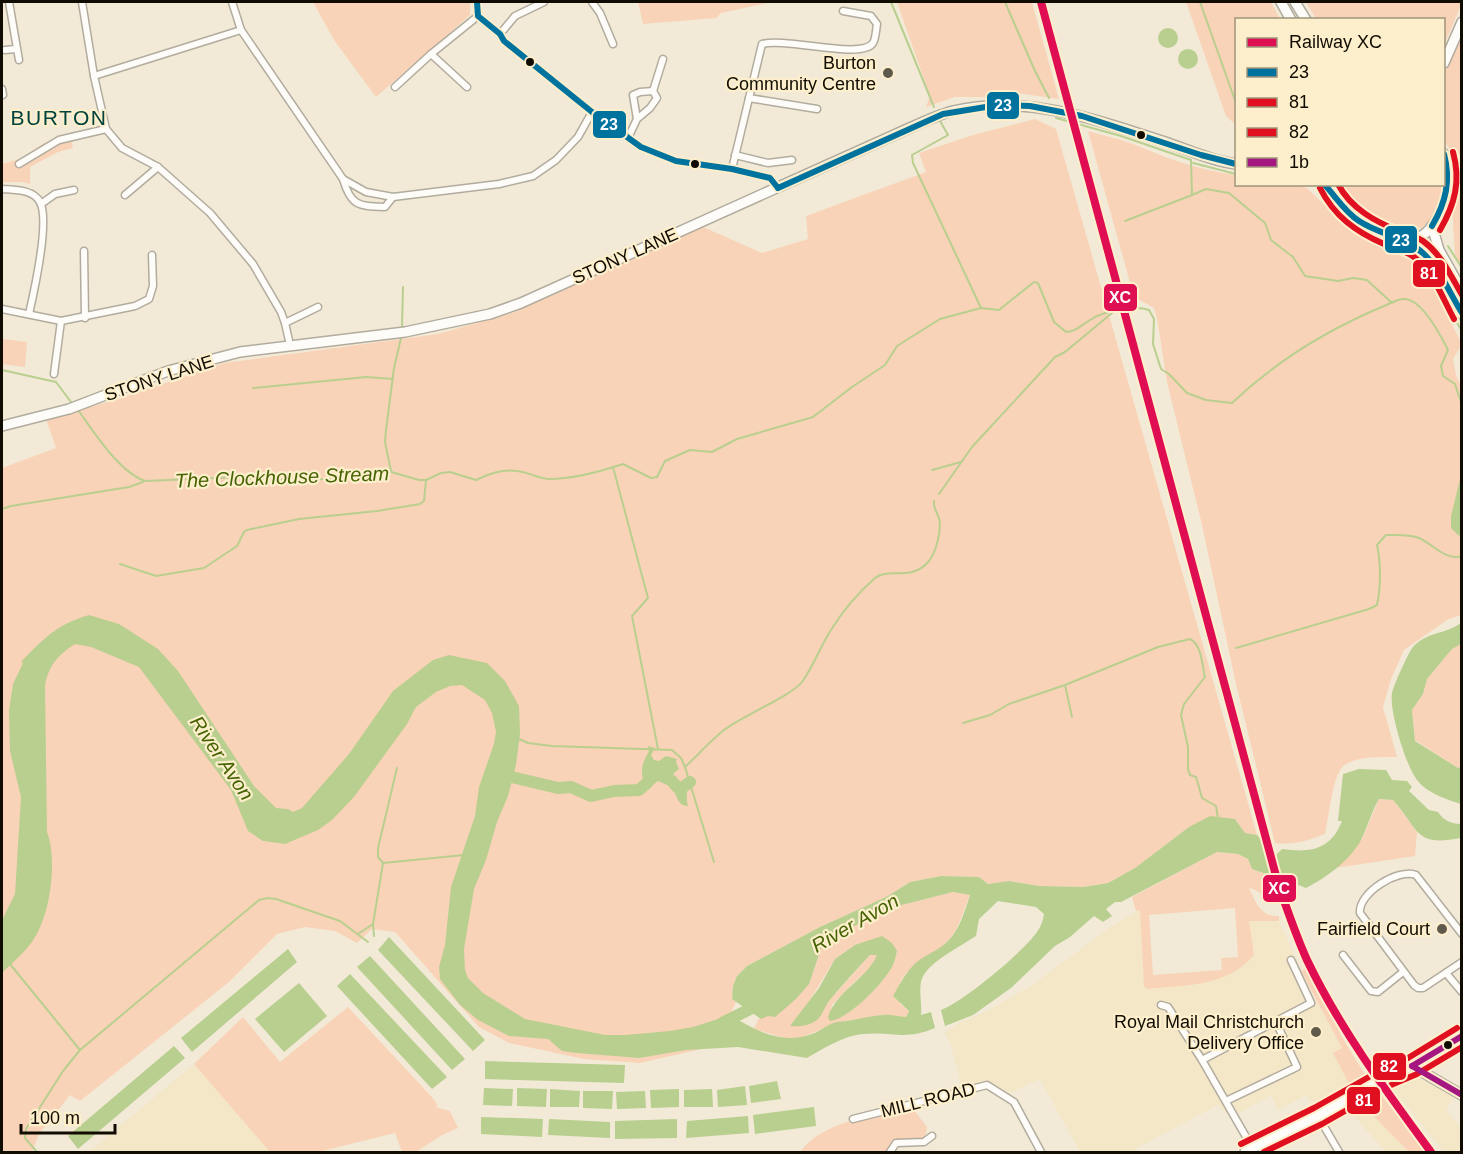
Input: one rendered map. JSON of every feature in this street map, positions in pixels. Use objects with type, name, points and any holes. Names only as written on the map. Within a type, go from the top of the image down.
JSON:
[{"type":"main road","points":[[1281,2],[1290,18]]},
{"type":"main road","points":[[1296,2],[1305,18]]},
{"type":"main road","points":[[1445,58],[1461,22]]},
{"type":"main road","name":"STONY LANE","points":[[2,426],[69,409],[168,371],[240,352],[405,332],[490,314],[521,303],[943,114],[998,105],[1030,106],[1082,116],[1235,164]]},
{"type":"main road","points":[[1393,239],[1412,240],[1432,226],[1447,193],[1450,178],[1445,160]]},
{"type":"main road","points":[[1327,186],[1348,213],[1370,228],[1417,248],[1425,256],[1461,314]]},
{"type":"main road","points":[[1432,226],[1439,250],[1461,291]]},
{"type":"main road","points":[[1249,1151],[1387,1077],[1412,1066],[1461,1035]]},
{"type":"main road","points":[[1412,1066],[1461,1095]]},
{"type":"street","points":[[9,2],[19,60]]},
{"type":"street","points":[[82,2],[106,129],[122,148],[158,167],[210,213],[253,264],[285,323],[290,345]]},
{"type":"street","points":[[232,2],[241,30],[343,179],[348,197],[361,206],[385,207],[393,196]]},
{"type":"street","points":[[477,2],[478,16],[500,34],[504,41],[592,112],[641,147],[676,161],[732,169],[770,178],[778,188]]},
{"type":"street","points":[[500,34],[515,16],[544,2]]},
{"type":"street","points":[[592,2],[600,13],[613,44]]},
{"type":"street","points":[[732,169],[762,44],[772,41],[852,51],[865,50],[873,42],[877,24],[871,16],[843,11]]},
{"type":"street","points":[[395,87],[478,16]]},
{"type":"street","points":[[94,75],[241,30]]},
{"type":"street","points":[[5,50],[16,49]]},
{"type":"street","points":[[431,54],[467,87]]},
{"type":"street","points":[[628,138],[637,119],[650,108],[657,98],[653,91],[663,59]]},
{"type":"street","points":[[637,119],[633,95],[653,91]]},
{"type":"street","points":[[749,98],[817,110]]},
{"type":"street","points":[[343,179],[366,192],[393,196],[500,183],[533,176],[556,160],[578,137],[592,112]]},
{"type":"street","points":[[20,164],[59,140],[106,129]]},
{"type":"street","points":[[735,154],[768,163],[792,160]]},
{"type":"street","points":[[125,195],[158,167]]},
{"type":"street","points":[[1448,170],[1461,170]]},
{"type":"street","points":[[2,189],[22,190],[34,196],[41,204],[42,246],[29,314]]},
{"type":"street","points":[[41,204],[55,194],[74,190]]},
{"type":"street","points":[[84,251],[85,318]]},
{"type":"street","points":[[2,309],[61,321],[85,318],[135,306],[149,299],[153,286],[152,255]]},
{"type":"street","points":[[285,323],[318,307]]},
{"type":"street","points":[[54,374],[61,321]]},
{"type":"street","points":[[1461,934],[1416,875],[1411,873],[1388,879],[1362,902],[1360,913],[1403,972],[1418,988],[1423,988],[1461,962]]},
{"type":"street","points":[[1343,955],[1371,992],[1378,992],[1403,972]]},
{"type":"street","points":[[1202,1060],[1311,1003],[1291,960]]},
{"type":"street","points":[[1446,973],[1461,992]]},
{"type":"street","points":[[1161,1005],[1168,1007],[1202,1060],[1226,1101],[1249,1151]]},
{"type":"street","points":[[1226,1101],[1297,1067],[1276,1022]]},
{"type":"street","name":"MILL ROAD","points":[[853,1119],[987,1085],[1014,1102],[1041,1152]]},
{"type":"street","points":[[1318,1116],[1339,1152]]},
{"type":"street","points":[[890,1152],[896,1143],[924,1142],[932,1136]]},
{"type":"shaded area","points":[[313,2],[470,2],[470,15],[376,97],[334,40]]},
{"type":"shaded area","points":[[638,2],[772,2],[721,13],[716,18],[643,24]]},
{"type":"shaded area","points":[[897,2],[1032,2],[1059,99],[1008,92],[986,97],[955,97],[926,107],[930,96]]},
{"type":"shaded area","points":[[1186,2],[1271,2],[1279,18],[1235,18],[1235,124],[1226,116]]},
{"type":"shaded area","points":[[1306,2],[1462,3],[1445,43],[1445,18],[1315,18]]},
{"type":"shaded area","points":[[1461,34],[1461,155],[1451,151],[1445,142],[1445,73]]},
{"type":"shaded area","points":[[1035,119],[1056,129],[1257,835],[1245,833],[1235,819],[1189,827],[1135,868],[1108,883],[1084,887],[1040,886],[1010,881],[988,884],[978,877],[941,876],[910,882],[888,896],[820,927],[747,966],[737,976],[733,986],[732,999],[736,1002],[730,1015],[700,1025],[701,1049],[640,1063],[584,1059],[509,1043],[479,1027],[395,932],[372,929],[357,943],[335,931],[305,927],[277,934],[229,982],[80,1101],[70,1095],[39,1134],[32,1152],[2,1152],[2,468],[56,448],[46,419],[119,399],[224,363],[438,334],[515,312],[703,227],[762,253],[808,239],[806,216],[926,172],[919,153],[973,135]]},
{"type":"shaded area","points":[[1088,131],[1126,141],[1186,164],[1235,175],[1235,186],[1302,186],[1307,188],[1354,234],[1411,260],[1434,290],[1461,342],[1453,359],[1456,375],[1462,388],[1461,615],[1447,620],[1404,650],[1391,679],[1383,707],[1397,757],[1358,760],[1341,768],[1334,785],[1325,834],[1312,839],[1294,843],[1275,843],[1167,382],[1157,318],[1154,308],[1134,297]]},
{"type":"shaded area","points":[[70,134],[73,148],[58,152],[30,167],[30,184],[2,182],[2,164],[20,159],[44,143]]},
{"type":"shaded area","points":[[1461,184],[1461,267],[1455,256],[1452,204]]},
{"type":"shaded area","points":[[1337,186],[1442,186],[1436,209],[1425,225],[1412,232],[1396,232],[1379,226],[1363,216],[1348,202]]},
{"type":"shaded area","points":[[2,339],[27,342],[25,367],[2,364]]},
{"type":"shaded area","points":[[1461,644],[1461,767],[1458,768],[1415,740],[1412,710],[1423,694],[1427,679],[1452,649]]},
{"type":"shaded area","points":[[1379,799],[1393,800],[1417,832],[1415,856],[1335,868],[1362,839]]},
{"type":"shaded area","points":[[1217,852],[1238,854],[1248,859],[1252,869],[1268,875],[1277,903],[1249,888],[1263,912],[1279,916],[1279,921],[1249,921],[1254,955],[1231,973],[1219,979],[1191,985],[1148,989],[1144,987],[1140,910],[1136,911],[1132,897]],"holes":[[[1235,908],[1238,957],[1221,958],[1222,970],[1153,975],[1149,915]]]},
{"type":"shaded area","points":[[953,892],[970,895],[958,925],[947,942],[914,966],[903,978],[898,988],[898,995],[900,1004],[909,1011],[906,1017],[885,1015],[839,1022],[798,1039],[788,1039],[754,1029],[759,1018],[761,1019],[809,984],[823,943],[882,910]],"holes":[[[855,945],[897,951],[893,965],[882,981],[866,999],[847,1013],[830,1020],[832,1005],[872,966],[878,954],[870,955],[827,1003],[808,1003],[835,959]]]},
{"type":"shaded area","points":[[1140,910],[1144,987],[1148,989],[1236,972],[1249,921],[1279,921],[1313,995],[1342,1048],[1334,1053],[1353,1091],[1316,1111],[1306,1095],[1278,1110],[1271,1095],[1231,1118],[1218,1105],[1135,1149],[1137,1152],[1080,1152],[1040,1079],[1006,1095],[996,1086],[984,1081],[962,1088],[950,1042],[944,1034],[947,1031],[1032,985],[1112,926]]},
{"type":"shaded area","points":[[1305,969],[1369,1081],[1353,1091],[1333,1053],[1342,1048],[1301,971]]},
{"type":"shaded area","points":[[348,1007],[430,1095],[438,1105],[435,1107],[450,1111],[458,1128],[442,1135],[416,1152],[402,1152],[395,1133],[318,1152],[270,1152],[194,1064],[243,1017],[280,1062]]},
{"type":"shaded area","points":[[194,1064],[270,1152],[89,1152]]},
{"type":"shaded area","points":[[1399,1076],[1417,1077],[1454,1096],[1446,1111],[1461,1127],[1461,1152],[1444,1152],[1389,1084]]},
{"type":"shaded area","points":[[1376,1088],[1425,1152],[1409,1152],[1356,1098]]},
{"type":"shaded area","points":[[1356,1098],[1409,1152],[1386,1152],[1346,1107]]},
{"type":"shaded area","points":[[911,1106],[927,1127],[923,1139],[897,1141],[890,1144],[886,1152],[800,1152],[821,1133],[835,1126]]},
{"type":"water","points":[[1164,28],[1172,28],[1178,34],[1178,42],[1172,48],[1164,48],[1158,42],[1158,34]]},
{"type":"water","points":[[1184,49],[1192,49],[1198,55],[1198,63],[1192,69],[1184,69],[1178,63],[1178,55]]},
{"type":"water","points":[[1461,475],[1461,536],[1451,528],[1451,516]]},
{"type":"water","points":[[89,615],[119,624],[158,649],[178,671],[254,786],[276,808],[293,812],[302,808],[349,754],[393,691],[433,660],[449,655],[487,663],[505,681],[519,706],[520,734],[516,765],[508,796],[474,889],[464,949],[465,970],[468,978],[483,993],[525,1019],[605,1035],[625,1035],[693,1027],[730,1015],[759,1031],[790,1038],[812,1034],[837,1022],[872,1016],[906,1017],[909,1011],[893,996],[912,966],[942,946],[956,931],[970,895],[953,892],[882,910],[869,919],[831,937],[823,943],[809,984],[775,1017],[768,1016],[761,1019],[732,999],[733,986],[737,976],[747,966],[820,927],[888,896],[910,882],[941,876],[979,877],[988,884],[1009,881],[1040,886],[1084,887],[1108,883],[1135,868],[1189,827],[1210,816],[1235,819],[1245,833],[1257,835],[1274,854],[1281,879],[1252,869],[1248,859],[1238,854],[1217,852],[1121,902],[1115,902],[1106,909],[1112,916],[1103,922],[1094,916],[1070,937],[1055,946],[1011,988],[973,1015],[945,1026],[941,1010],[964,997],[1006,964],[1030,941],[1042,923],[1044,914],[1036,907],[998,901],[979,919],[976,936],[936,962],[924,975],[920,986],[921,1015],[931,1012],[935,1028],[924,1032],[907,1035],[874,1033],[857,1035],[835,1043],[807,1058],[738,1047],[686,1050],[639,1058],[562,1051],[548,1039],[509,1036],[478,1020],[460,1005],[440,979],[439,967],[445,945],[451,887],[475,816],[479,787],[496,732],[492,713],[485,700],[462,685],[450,686],[436,692],[416,707],[407,724],[354,797],[332,820],[318,830],[285,844],[263,841],[248,831],[231,790],[139,667],[91,647],[75,644],[55,661],[45,685],[47,832],[52,858],[48,904],[32,942],[2,973],[2,920],[15,894],[21,797],[10,751],[9,710],[13,684],[23,663],[21,662],[44,639],[68,623]]},
{"type":"water","points":[[1461,623],[1461,644],[1452,649],[1427,679],[1423,694],[1412,710],[1415,741],[1458,768],[1461,767],[1461,804],[1429,791],[1415,777],[1399,736],[1393,711],[1392,693],[1413,647],[1424,638]]},
{"type":"water","points":[[648,746],[655,748],[651,755],[654,760],[659,761],[666,756],[677,759],[679,769],[674,773],[673,778],[677,783],[685,785],[688,806],[679,802],[672,787],[658,781],[644,792],[633,792],[634,789],[644,784],[642,770],[649,751]]},
{"type":"water","points":[[1359,769],[1386,770],[1392,780],[1407,781],[1412,787],[1409,791],[1429,810],[1438,812],[1448,821],[1461,824],[1461,838],[1435,840],[1426,838],[1414,828],[1393,800],[1379,799],[1358,846],[1338,867],[1306,888],[1283,879],[1275,856],[1282,849],[1310,850],[1326,844],[1332,838],[1342,821],[1338,821],[1343,774]]},
{"type":"water","points":[[882,936],[892,943],[897,951],[889,972],[866,999],[847,1014],[830,1021],[828,1017],[838,999],[866,971],[877,955],[870,955],[829,1001],[817,1020],[804,1026],[790,1026],[819,988],[835,959],[855,945]]},
{"type":"water","points":[[389,937],[485,1040],[473,1051],[378,950]]},
{"type":"water","points":[[288,949],[297,962],[192,1052],[181,1038]]},
{"type":"water","points":[[370,956],[465,1059],[452,1070],[357,967]]},
{"type":"water","points":[[350,974],[447,1077],[432,1089],[337,986]]},
{"type":"water","points":[[299,983],[327,1016],[284,1052],[255,1019]]},
{"type":"water","points":[[174,1046],[185,1058],[78,1149],[68,1136]]},
{"type":"water","points":[[485,1061],[625,1065],[624,1083],[485,1079]]},
{"type":"water","points":[[777,1081],[781,1099],[751,1103],[749,1086]]},
{"type":"water","points":[[745,1086],[747,1105],[718,1107],[717,1090]]},
{"type":"water","points":[[484,1088],[513,1089],[512,1106],[483,1105]]},
{"type":"water","points":[[517,1088],[547,1089],[546,1107],[517,1106]]},
{"type":"water","points":[[550,1089],[580,1091],[579,1107],[550,1107]]},
{"type":"water","points":[[679,1089],[679,1107],[651,1108],[650,1090]]},
{"type":"water","points":[[712,1089],[713,1107],[684,1107],[684,1090]]},
{"type":"water","points":[[583,1091],[613,1091],[612,1109],[583,1108]]},
{"type":"water","points":[[645,1091],[646,1108],[617,1109],[616,1092]]},
{"type":"water","points":[[814,1107],[816,1126],[755,1134],[753,1115]]},
{"type":"water","points":[[748,1116],[749,1133],[686,1138],[687,1121]]},
{"type":"water","points":[[481,1117],[543,1119],[542,1137],[481,1134]]},
{"type":"water","points":[[549,1119],[610,1122],[610,1138],[548,1135]]},
{"type":"water","points":[[677,1119],[677,1138],[615,1139],[615,1121]]},
{"type":"waterway","points":[[891,2],[934,107]]},
{"type":"waterway","points":[[1005,2],[1049,98]]},
{"type":"waterway","points":[[1200,2],[1235,100]]},
{"type":"waterway","points":[[1056,118],[1121,136],[1191,160],[1192,195],[1206,189],[1229,193],[1265,223],[1271,240],[1293,257],[1305,276],[1338,281],[1353,278],[1367,280],[1392,303]]},
{"type":"waterway","points":[[939,119],[948,135],[912,155],[913,163],[981,308]]},
{"type":"waterway","points":[[1193,163],[1235,174]]},
{"type":"waterway","points":[[1125,221],[1192,195]]},
{"type":"waterway","points":[[1448,246],[1462,268]]},
{"type":"waterway","points":[[1421,264],[1462,331]]},
{"type":"waterway","name":"The Clockhouse Stream","points":[[78,410],[99,440],[117,460],[135,476],[145,481],[240,477],[257,480],[325,479],[388,471],[419,480],[450,472],[476,480],[495,472],[506,471],[558,479],[623,464],[651,478],[657,477],[665,461],[690,450],[712,452],[737,439],[813,417],[885,365],[897,346],[940,319],[981,308],[999,310],[1034,282],[1038,283],[1054,322],[1066,332],[1111,312],[1136,308],[1149,310],[1154,319],[1153,344],[1161,369],[1187,393],[1206,400],[1232,403],[1284,360],[1323,336],[1363,315],[1397,300],[1405,299],[1418,305],[1445,344],[1448,350],[1441,366],[1443,376],[1455,384],[1462,405]]},
{"type":"waterway","points":[[402,326],[403,287]]},
{"type":"waterway","points":[[939,494],[972,447],[1055,357],[1065,352],[1112,313]]},
{"type":"waterway","points":[[391,471],[385,442],[394,368],[401,338]]},
{"type":"waterway","name":"The Clockhouse Stream","points":[[2,370],[56,382],[71,402]]},
{"type":"waterway","points":[[253,388],[366,377],[393,379]]},
{"type":"waterway","points":[[932,470],[961,462]]},
{"type":"waterway","points":[[613,467],[648,598],[632,616],[658,749]]},
{"type":"waterway","points":[[120,564],[156,576],[204,568],[237,546],[247,530],[299,519],[420,504],[424,501],[426,480]]},
{"type":"waterway","points":[[2,509],[129,487],[143,482]]},
{"type":"waterway","points":[[685,767],[724,730],[796,688],[810,670],[840,616],[875,578],[880,575],[915,571],[929,561],[936,547],[940,529],[934,501]]},
{"type":"waterway","points":[[1236,648],[1377,605],[1380,575],[1377,545],[1386,535],[1415,537],[1445,554],[1462,556]]},
{"type":"waterway","points":[[963,723],[990,715],[1009,704],[1065,685],[1158,647],[1190,639],[1199,650],[1205,677],[1184,704],[1181,715],[1188,747],[1188,769],[1190,775],[1196,777],[1202,798],[1216,806],[1218,818]]},
{"type":"waterway","points":[[1065,685],[1072,717]]},
{"type":"waterway","points":[[519,739],[528,743],[552,746],[672,750],[681,758],[685,767],[714,862]]},
{"type":"waterway","points":[[374,936],[373,924],[383,863],[378,857],[378,848],[397,768]]},
{"type":"waterway","name":"River Avon","points":[[499,774],[558,788],[571,787],[591,796],[614,791],[639,790],[647,783]]},
{"type":"waterway","name":"River Avon","points":[[672,781],[677,787],[682,788],[690,782]]},
{"type":"waterway","points":[[383,863],[464,855]]},
{"type":"waterway","points":[[37,1152],[25,1138],[26,1129],[63,1071],[80,1050],[259,900],[276,899],[340,921],[368,942]]},
{"type":"waterway","points":[[358,934],[373,924]]},
{"type":"waterway","points":[[10,964],[80,1050]]},
{"type":"waterway","name":"River Avon","points":[[722,1023],[752,1008],[760,999]]},
{"type":"rail line","name":"XC","points":[[1041,2],[1279,887],[1307,960],[1334,1011],[1381,1083],[1431,1152]]},
{"type":"transit line","name":"23","points":[[477,2],[478,16],[500,34],[504,41],[592,112],[641,147],[676,161],[732,169],[770,178],[778,188]]},
{"type":"transit line","name":"23","points":[[778,188],[943,114],[998,105],[1030,106],[1082,116],[1235,164]]},
{"type":"transit line","name":"81","points":[[1440,230],[1453,202],[1455,192],[1456,173],[1453,152]]},
{"type":"transit line","name":"23","points":[[1432,226],[1446,191],[1445,159]]},
{"type":"transit line","name":"23","points":[[1326,186],[1345,209],[1359,221],[1410,244],[1425,255],[1441,275],[1462,313]]},
{"type":"transit line","name":"82","points":[[1339,186],[1350,201],[1365,214],[1429,246],[1445,266],[1462,295]]},
{"type":"transit line","name":"81","points":[[1320,188],[1332,207],[1355,228],[1384,244],[1407,253],[1421,263],[1437,286],[1454,319]]},
{"type":"transit line","name":"82","points":[[1241,1144],[1408,1058],[1457,1028]]},
{"type":"transit line","name":"1b","points":[[1412,1066],[1462,1036]]},
{"type":"transit line","name":"81","points":[[1264,1152],[1322,1124],[1391,1085],[1417,1074],[1462,1047]]},
{"type":"transit line","name":"1b","points":[[1412,1066],[1462,1095]]},
{"type":"place","name":"Burton Community Centre","points":[[888,73]]},
{"type":"place","name":"Fairfield Court","points":[[1442,929]]},
{"type":"place","name":"Royal Mail Christchurch Delivery Office","points":[[1316,1032]]},
{"type":"district","name":"BURTON","points":[[59,118]]}]
